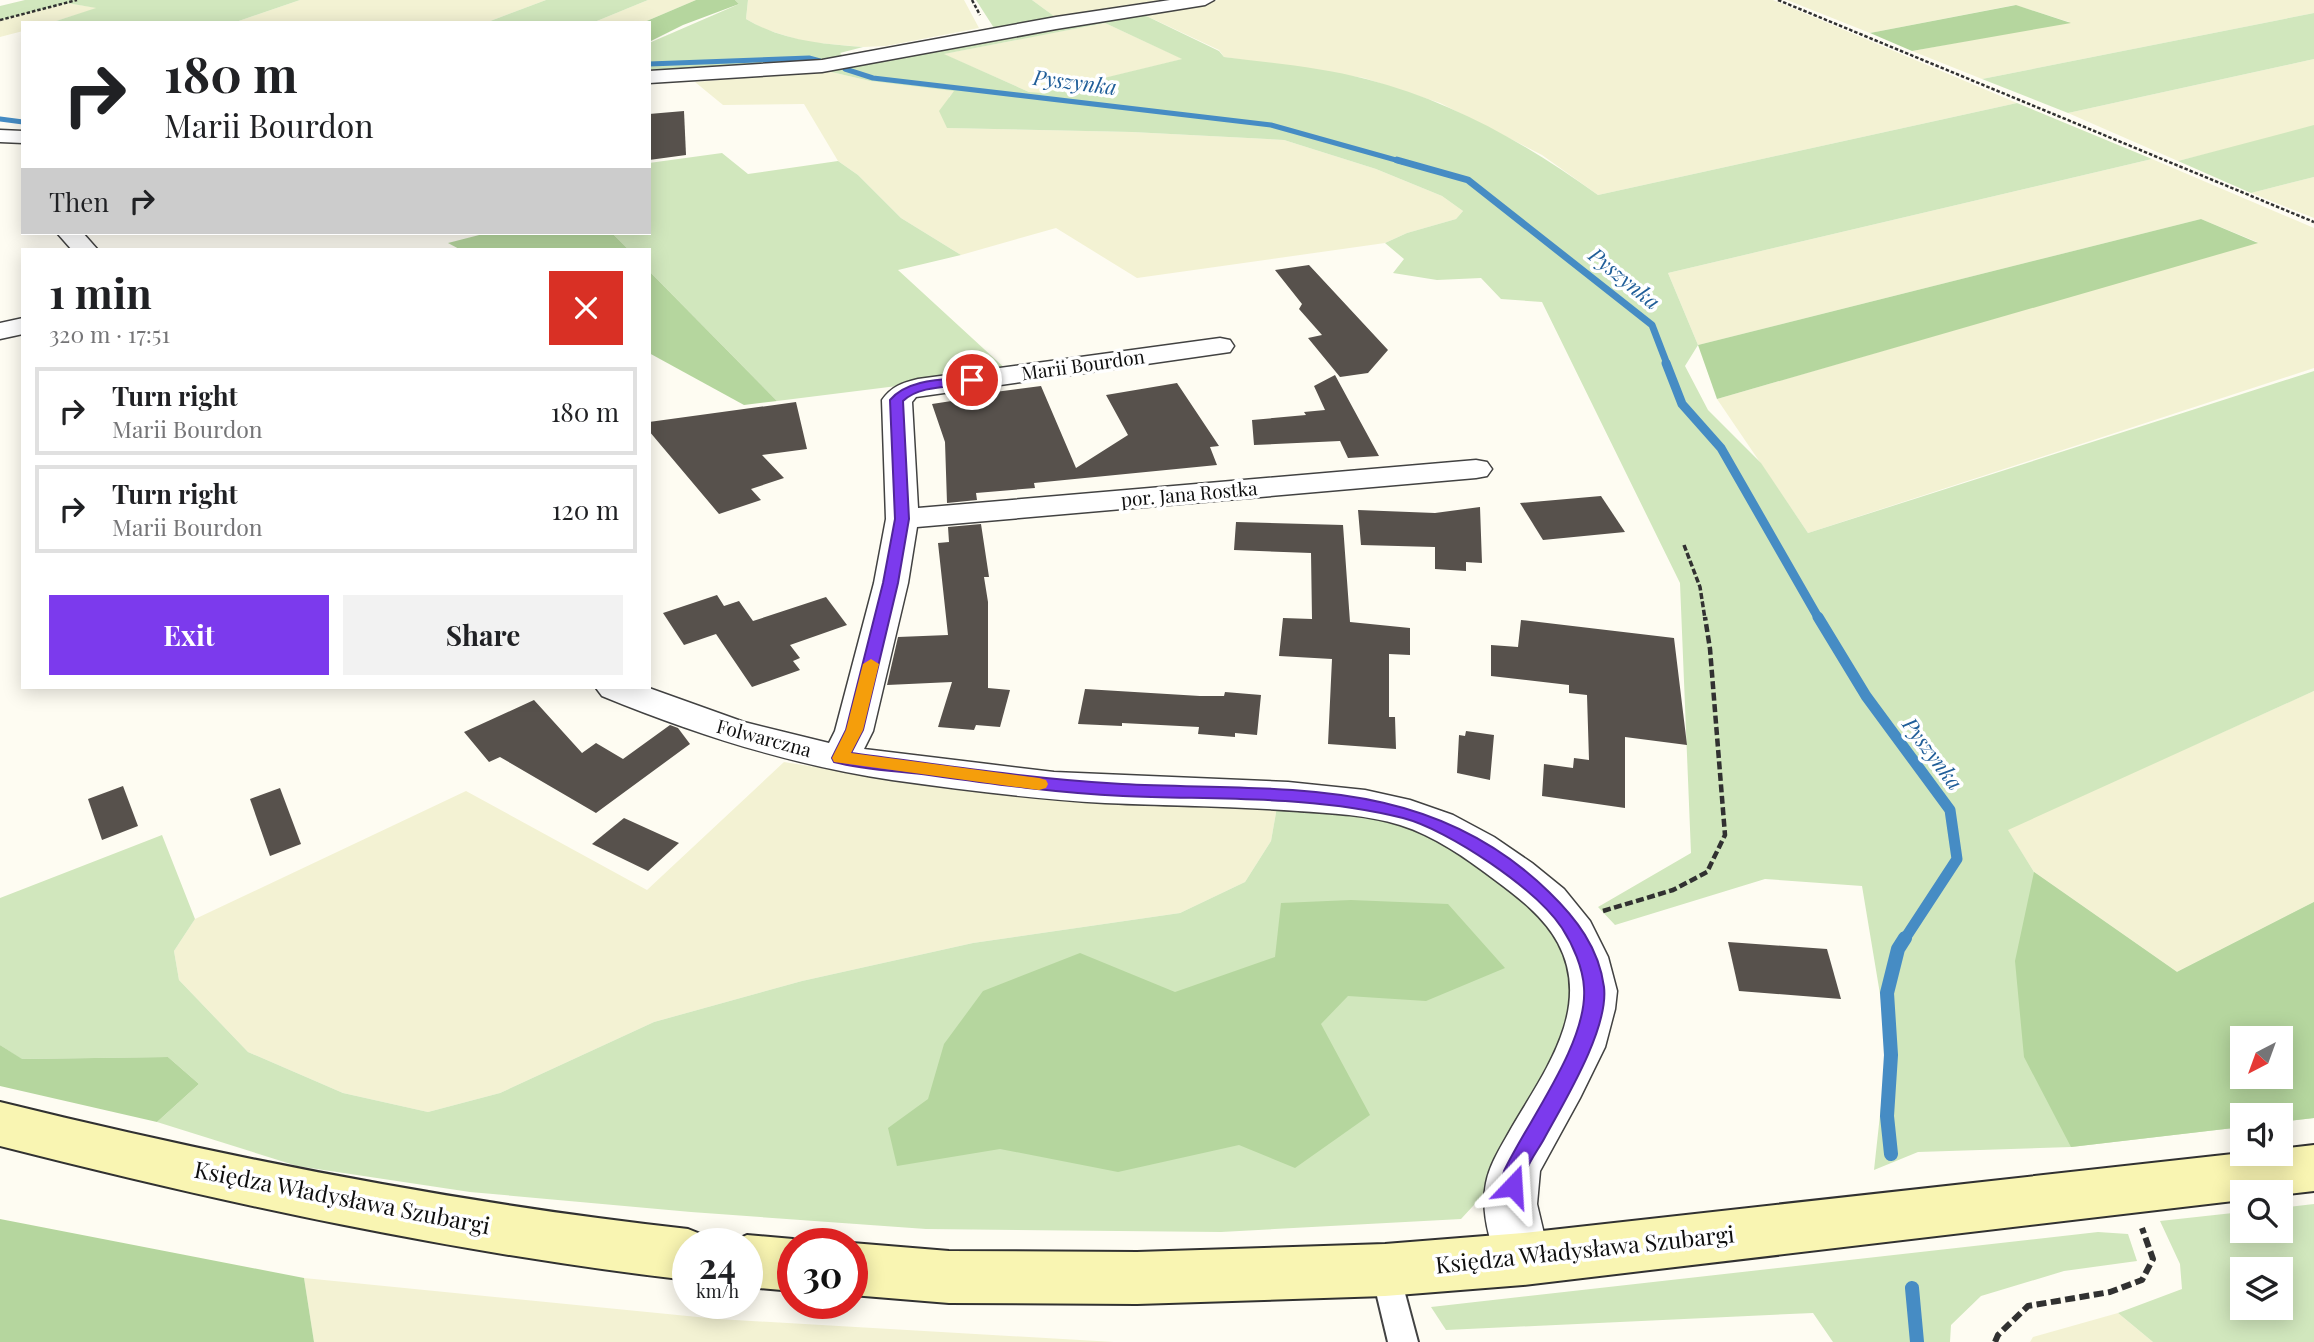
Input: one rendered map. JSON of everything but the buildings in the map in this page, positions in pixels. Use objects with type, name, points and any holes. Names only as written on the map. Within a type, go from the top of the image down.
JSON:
[{"type":"street","points":[[651,77],[773,70],[857,61],[1021,29],[1205,0]]},
{"type":"street","points":[[0,136],[21,137]]},
{"type":"street","points":[[71,235],[84,248]]},
{"type":"street","points":[[0,331],[21,326]]},
{"type":"street","name":"Marii Bourdon","points":[[840,758],[855,730],[891,583],[902,519],[897,400],[906,391],[918,387],[1220,346]]},
{"type":"street","name":"por. Jana Rostka","points":[[902,519],[1476,470]]},
{"type":"street","name":"Folwarczna","points":[[618,689],[675,712],[770,743],[840,758],[1025,783],[1348,800],[1410,814],[1453,832],[1488,852],[1532,886],[1568,922],[1585,954],[1594,988],[1589,1024],[1566,1078],[1515,1171],[1510,1201],[1513,1226],[1523,1259]]},
{"type":"street","name":"Księdza Władysława Szubargi","points":[[0,1124],[94,1148],[376,1210],[610,1247],[672,1253]]},
{"type":"street","name":"Księdza Władysława Szubargi","points":[[868,1270],[949,1277],[1137,1278],[1385,1270],[1523,1259],[2314,1167]]},
{"type":"lane","points":[[1385,1270],[1403,1342]]},
{"type":"path","points":[[0,20],[77,0]]},
{"type":"path","points":[[1778,0],[2314,222]]},
{"type":"path","points":[[1568,922],[1673,890],[1707,872],[1725,835],[1710,649],[1700,587],[1684,545]]},
{"type":"path","points":[[1994,1342],[2028,1306],[2110,1292],[2142,1280],[2153,1259],[2144,1232],[2122,1189]]},
{"type":"green space","points":[[25,0],[300,0],[239,21],[56,21],[96,8],[67,3],[0,20],[0,6]]},
{"type":"green space","points":[[300,0],[546,0],[490,21],[239,21]]},
{"type":"green space","points":[[546,0],[648,0],[597,21],[490,21]]},
{"type":"green space","points":[[648,0],[696,0],[647,21],[597,21]]},
{"type":"green space","points":[[696,0],[735,0],[739,4],[683,25],[651,41],[651,21],[647,21]]},
{"type":"green space","points":[[735,0],[748,0],[746,19],[788,37],[863,47],[840,53],[845,58],[784,66],[651,72],[651,42],[739,4]]},
{"type":"green space","points":[[748,0],[964,0],[979,28],[886,46],[863,47],[806,42],[764,29],[746,19]]},
{"type":"green space","points":[[976,0],[1032,0],[1058,19],[994,28]]},
{"type":"green space","points":[[1032,0],[1189,0],[1058,19]]},
{"type":"green space","points":[[1219,0],[1773,0],[2017,103],[1598,195],[1542,155],[1440,103],[1364,78],[1224,57],[1219,50],[1138,12]]},
{"type":"green space","points":[[1787,0],[2314,0],[2314,13],[1982,79],[1912,51],[2069,22],[2015,5],[1870,33]]},
{"type":"green space","points":[[67,3],[98,8],[56,21],[21,21],[21,32],[0,37],[0,20]]},
{"type":"green space","points":[[2016,5],[2071,23],[1912,51],[1870,33]]},
{"type":"green space","points":[[1138,12],[1219,51],[1224,57],[1349,75],[1429,99],[1488,126],[1544,158],[1598,195],[2017,103],[2152,159],[1668,273],[1698,345],[1685,366],[1708,410],[1761,463],[1808,533],[2314,371],[2314,691],[2008,830],[2034,872],[2177,972],[2314,902],[2314,1118],[2293,1120],[2293,1103],[2230,1103],[2230,1128],[2071,1147],[1918,1152],[1874,1170],[1888,1042],[1862,886],[1765,879],[1615,925],[1598,907],[1691,853],[1680,583],[1542,302],[1501,299],[1481,278],[1437,280],[1393,273],[1404,259],[1385,243],[1407,233],[1456,219],[1463,211],[1442,196],[1376,169],[1284,140],[1132,132],[947,128],[939,111],[954,91],[870,81],[827,71]],"holes":[[[1105,23],[1182,59],[1042,93],[1029,92],[944,54]]]},
{"type":"green space","points":[[2314,13],[2314,59],[2068,113],[1982,79]]},
{"type":"green space","points":[[1105,23],[1183,59],[1036,95],[943,54]]},
{"type":"green space","points":[[2314,59],[2314,127],[2178,161],[2068,113]]},
{"type":"green space","points":[[827,71],[870,81],[955,91],[949,97],[948,128],[1132,132],[1284,140],[1376,169],[1442,196],[1463,211],[1456,219],[1407,233],[1385,243],[1137,278],[1056,228],[961,255],[901,218],[858,175],[838,161],[804,104],[723,105],[695,82]]},
{"type":"green space","points":[[2314,125],[2314,177],[2251,193],[2178,161]]},
{"type":"green space","points":[[722,153],[748,174],[838,161],[858,175],[901,218],[961,255],[898,270],[1009,372],[777,401],[651,273],[651,248],[627,248],[614,235],[651,235],[651,163]]},
{"type":"green space","points":[[2152,159],[2314,228],[2314,368],[1808,533],[1717,399],[2257,242],[2201,219],[1698,345],[1668,273]]},
{"type":"green space","points":[[2314,177],[2314,218],[2251,193]]},
{"type":"green space","points":[[2201,219],[2258,243],[1717,399],[1698,345]]},
{"type":"green space","points":[[479,235],[614,235],[627,248],[457,248],[448,243]]},
{"type":"green space","points":[[651,273],[777,401],[744,405],[651,354]]},
{"type":"green space","points":[[2314,691],[2314,902],[2177,972],[2034,872],[2007,829]]},
{"type":"green space","points":[[784,762],[956,789],[1073,801],[1277,807],[1271,841],[1245,882],[1180,913],[973,943],[802,981],[654,1022],[500,1093],[428,1112],[343,1093],[248,1052],[179,980],[174,951],[195,919],[466,791],[647,890]]},
{"type":"green space","points":[[1277,807],[1393,820],[1470,855],[1526,896],[1571,952],[1574,1005],[1526,1118],[1485,1193],[1461,1219],[1221,1232],[926,1229],[470,1192],[297,1166],[157,1122],[199,1084],[168,1057],[21,1059],[0,1045],[0,898],[162,835],[195,919],[174,951],[179,980],[248,1052],[343,1093],[428,1112],[500,1093],[654,1022],[802,981],[973,943],[1180,913],[1245,882],[1271,841]]},
{"type":"green space","points":[[2034,872],[2177,972],[2314,902],[2314,1118],[2293,1120],[2293,1103],[2230,1103],[2230,1128],[2071,1147],[2024,1057],[2015,961]]},
{"type":"green space","points":[[1351,900],[1448,904],[1505,968],[1426,1001],[1348,996],[1321,1024],[1370,1115],[1295,1168],[1239,1145],[1118,1172],[1000,1149],[897,1166],[888,1128],[928,1099],[944,1044],[983,991],[1080,953],[1175,992],[1275,957],[1281,903]]},
{"type":"green space","points":[[0,1045],[22,1059],[168,1057],[199,1084],[157,1122],[0,1086]]},
{"type":"green space","points":[[2314,1204],[2314,1342],[2153,1342],[2118,1313],[2182,1289],[2180,1264],[2160,1221],[2230,1213],[2230,1243],[2293,1243],[2293,1206]]},
{"type":"green space","points":[[0,1219],[304,1278],[314,1342],[0,1342]]},
{"type":"green space","points":[[2098,1232],[2128,1234],[2137,1261],[2064,1271],[1981,1296],[1951,1325],[1950,1342],[1833,1342],[1813,1313],[1446,1330],[1431,1307]]},
{"type":"green space","points":[[304,1278],[672,1314],[672,1319],[718,1319],[1114,1342],[314,1342]]},
{"type":"green space","points":[[2118,1313],[2153,1342],[2030,1342],[2033,1337]]},
{"type":"waterway","name":"Pyszynka","points":[[651,64],[809,58],[820,61]]},
{"type":"waterway","name":"Pyszynka","points":[[845,69],[873,78],[1271,125],[1403,162]]},
{"type":"waterway","name":"Pyszynka","points":[[0,119],[21,122]]},
{"type":"waterway","name":"Pyszynka","points":[[1397,160],[1468,180],[1652,325],[1667,364]]},
{"type":"waterway","name":"Pyszynka","points":[[1666,363],[1682,404],[1721,448],[1819,619]]},
{"type":"waterway","name":"Pyszynka","points":[[1818,617],[1866,696],[1950,810],[1957,859],[1904,940]]},
{"type":"waterway","name":"Pyszynka","points":[[1891,1154],[1887,1116],[1891,1055],[1887,993],[1898,949],[1905,938]]},
{"type":"waterway","name":"Pyszynka","points":[[1912,1288],[1917,1342]]},
{"type":"slow traffic","points":[[871,664],[855,730],[840,758],[1039,784]]},
{"type":"route","points":[[972,380],[918,387],[906,391],[897,400],[902,519],[891,583],[855,730],[840,758],[1025,783],[1348,800],[1410,814],[1453,832],[1488,852],[1532,886],[1568,922],[1585,954],[1594,988],[1589,1024],[1566,1078],[1515,1171],[1513,1186]]}]
